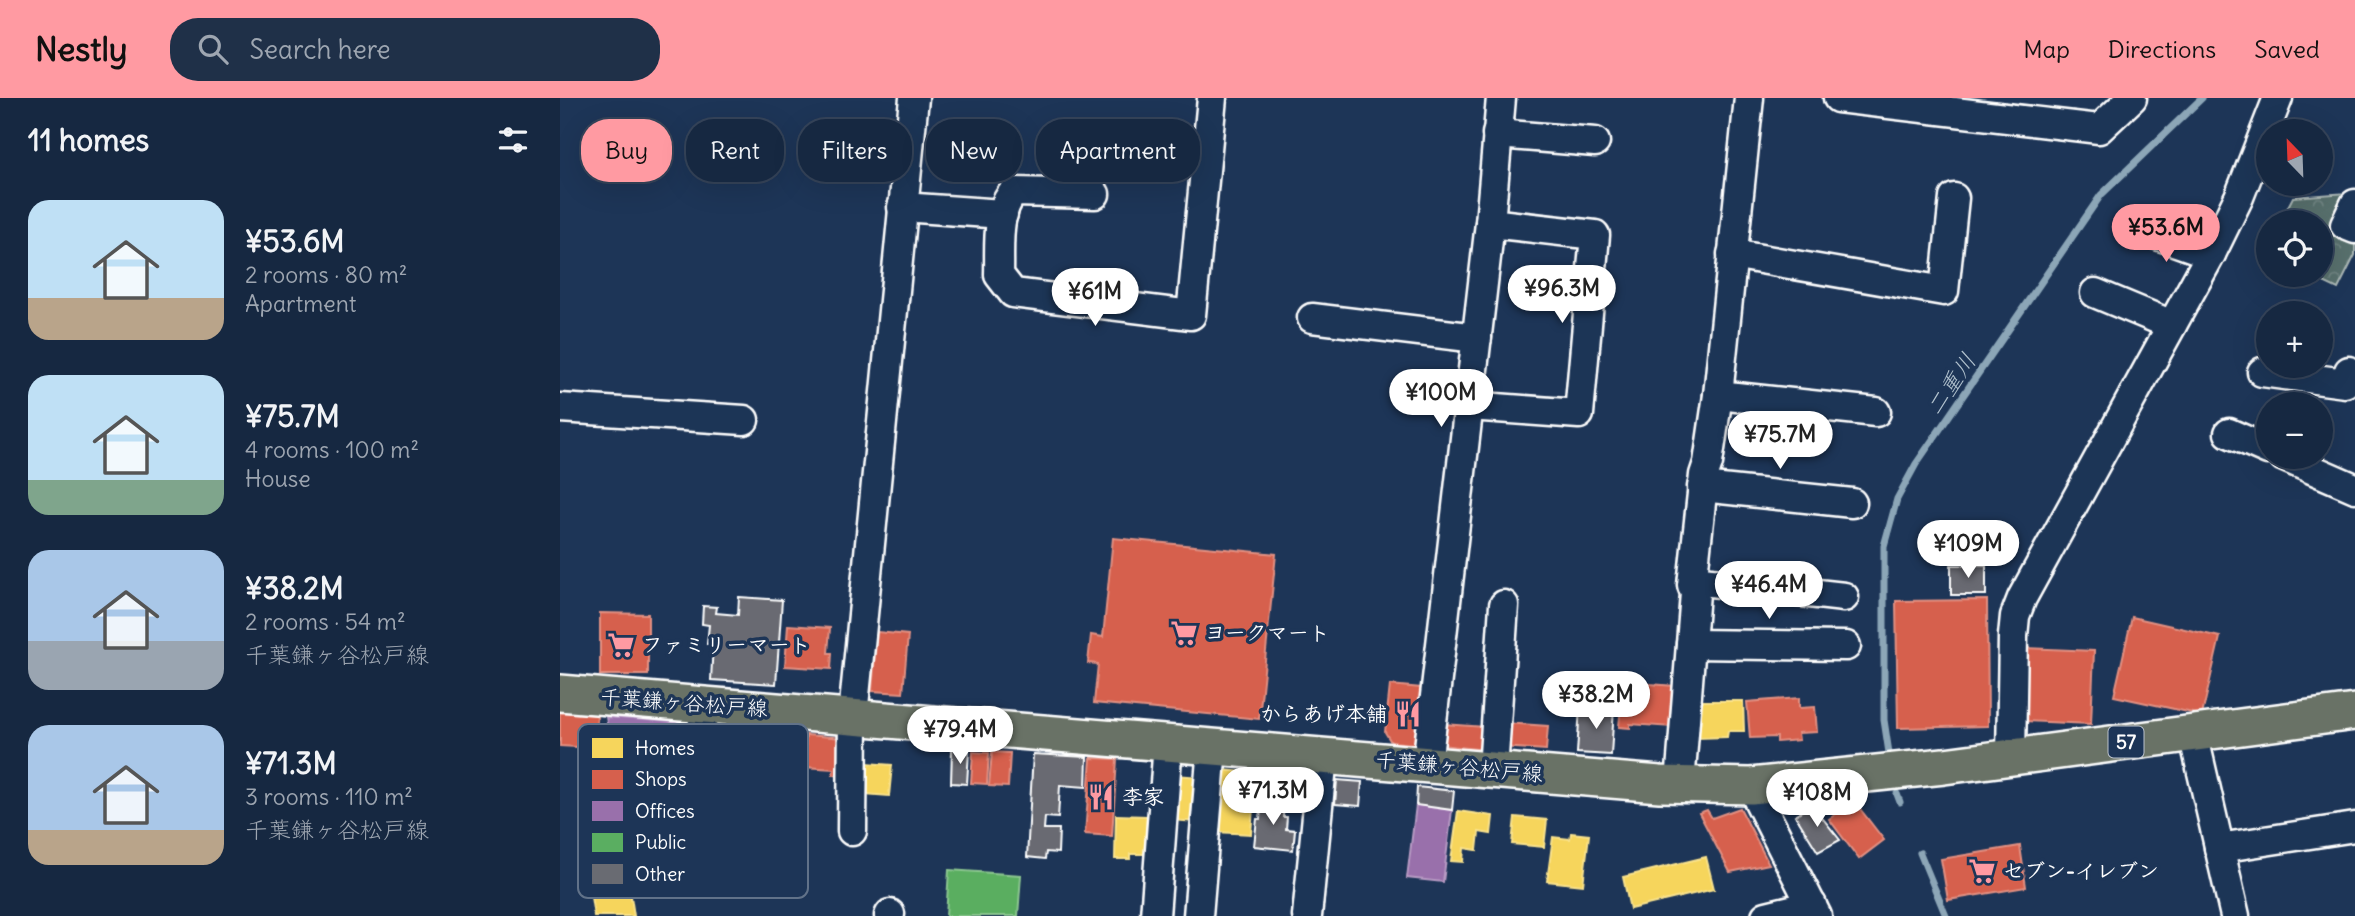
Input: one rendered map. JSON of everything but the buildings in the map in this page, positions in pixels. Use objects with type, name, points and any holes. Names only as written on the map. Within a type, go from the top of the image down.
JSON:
[{"type":"main road","name":"千葉鎌ヶ谷松戸線","points":[[560,693],[1680,785],[1755,794],[1892,772],[2011,758],[2195,743],[2355,712]]},
{"type":"street","points":[[852,831],[853,716],[914,98]]},
{"type":"street","points":[[1095,194],[1014,191],[1003,215],[999,275],[1013,293],[1191,315],[1212,98]]},
{"type":"street","points":[[1427,765],[1490,223],[1501,98]]},
{"type":"street","points":[[1680,785],[1695,593],[1693,580],[1702,487],[1718,395],[1749,98]]},
{"type":"street","points":[[1838,98],[2099,128],[2132,98]]},
{"type":"street","points":[[2011,758],[2013,636],[2015,616],[2022,598],[2211,254],[2239,198],[2278,98]]},
{"type":"street","points":[[1497,134],[1595,142]]},
{"type":"street","points":[[1732,254],[1944,291],[1954,198]]},
{"type":"street","points":[[2355,204],[2345,225],[2355,229]]},
{"type":"street","points":[[902,207],[1003,215]]},
{"type":"street","points":[[1469,406],[1579,414],[1595,235],[1490,223]]},
{"type":"street","points":[[2137,228],[2211,254]]},
{"type":"street","points":[[2095,293],[2172,325]]},
{"type":"street","points":[[1312,318],[1477,338]]},
{"type":"street","points":[[2307,378],[2345,383],[2349,371],[2355,374]]},
{"type":"street","points":[[1718,395],[1876,412]]},
{"type":"street","points":[[560,408],[744,420]]},
{"type":"street","points":[[2229,433],[2256,445]]},
{"type":"street","points":[[2311,469],[2355,488]]},
{"type":"street","points":[[1702,487],[1852,503]]},
{"type":"street","points":[[1693,580],[1844,597]]},
{"type":"street","points":[[1493,770],[1504,605]]},
{"type":"street","points":[[1691,644],[1846,646]]},
{"type":"street","points":[[703,703],[703,724]]},
{"type":"street","points":[[1155,916],[1168,743]]},
{"type":"street","points":[[2195,743],[2235,916]]},
{"type":"street","points":[[1198,916],[1212,747]]},
{"type":"street","points":[[1307,916],[1324,756]]},
{"type":"street","points":[[1755,794],[1814,910],[1766,916]]},
{"type":"street","points":[[2219,848],[2355,827]]},
{"type":"green space","points":[[2347,193],[2333,225],[2333,210],[2286,210],[2293,197]]},
{"type":"green space","points":[[2333,233],[2355,243],[2355,255],[2338,289],[2333,287]]},
{"type":"waterway","name":"二重川","points":[[1889,753],[1884,720],[1884,546],[1897,499],[1916,464],[2101,195],[2202,98]]},
{"type":"waterway","name":"二重川","points":[[1897,794],[1900,802]]},
{"type":"waterway","name":"二重川","points":[[1920,853],[1946,916]]},
{"type":"place","name":"ヨークマート","points":[[1184,633]]},
{"type":"place","name":"ファミリーマート","points":[[621,645]]},
{"type":"place","name":"からあげ本舗","points":[[1408,714]]},
{"type":"place","name":"李家","points":[[1101,797]]},
{"type":"place","name":"セブン-イレブン","points":[[1982,871]]}]
